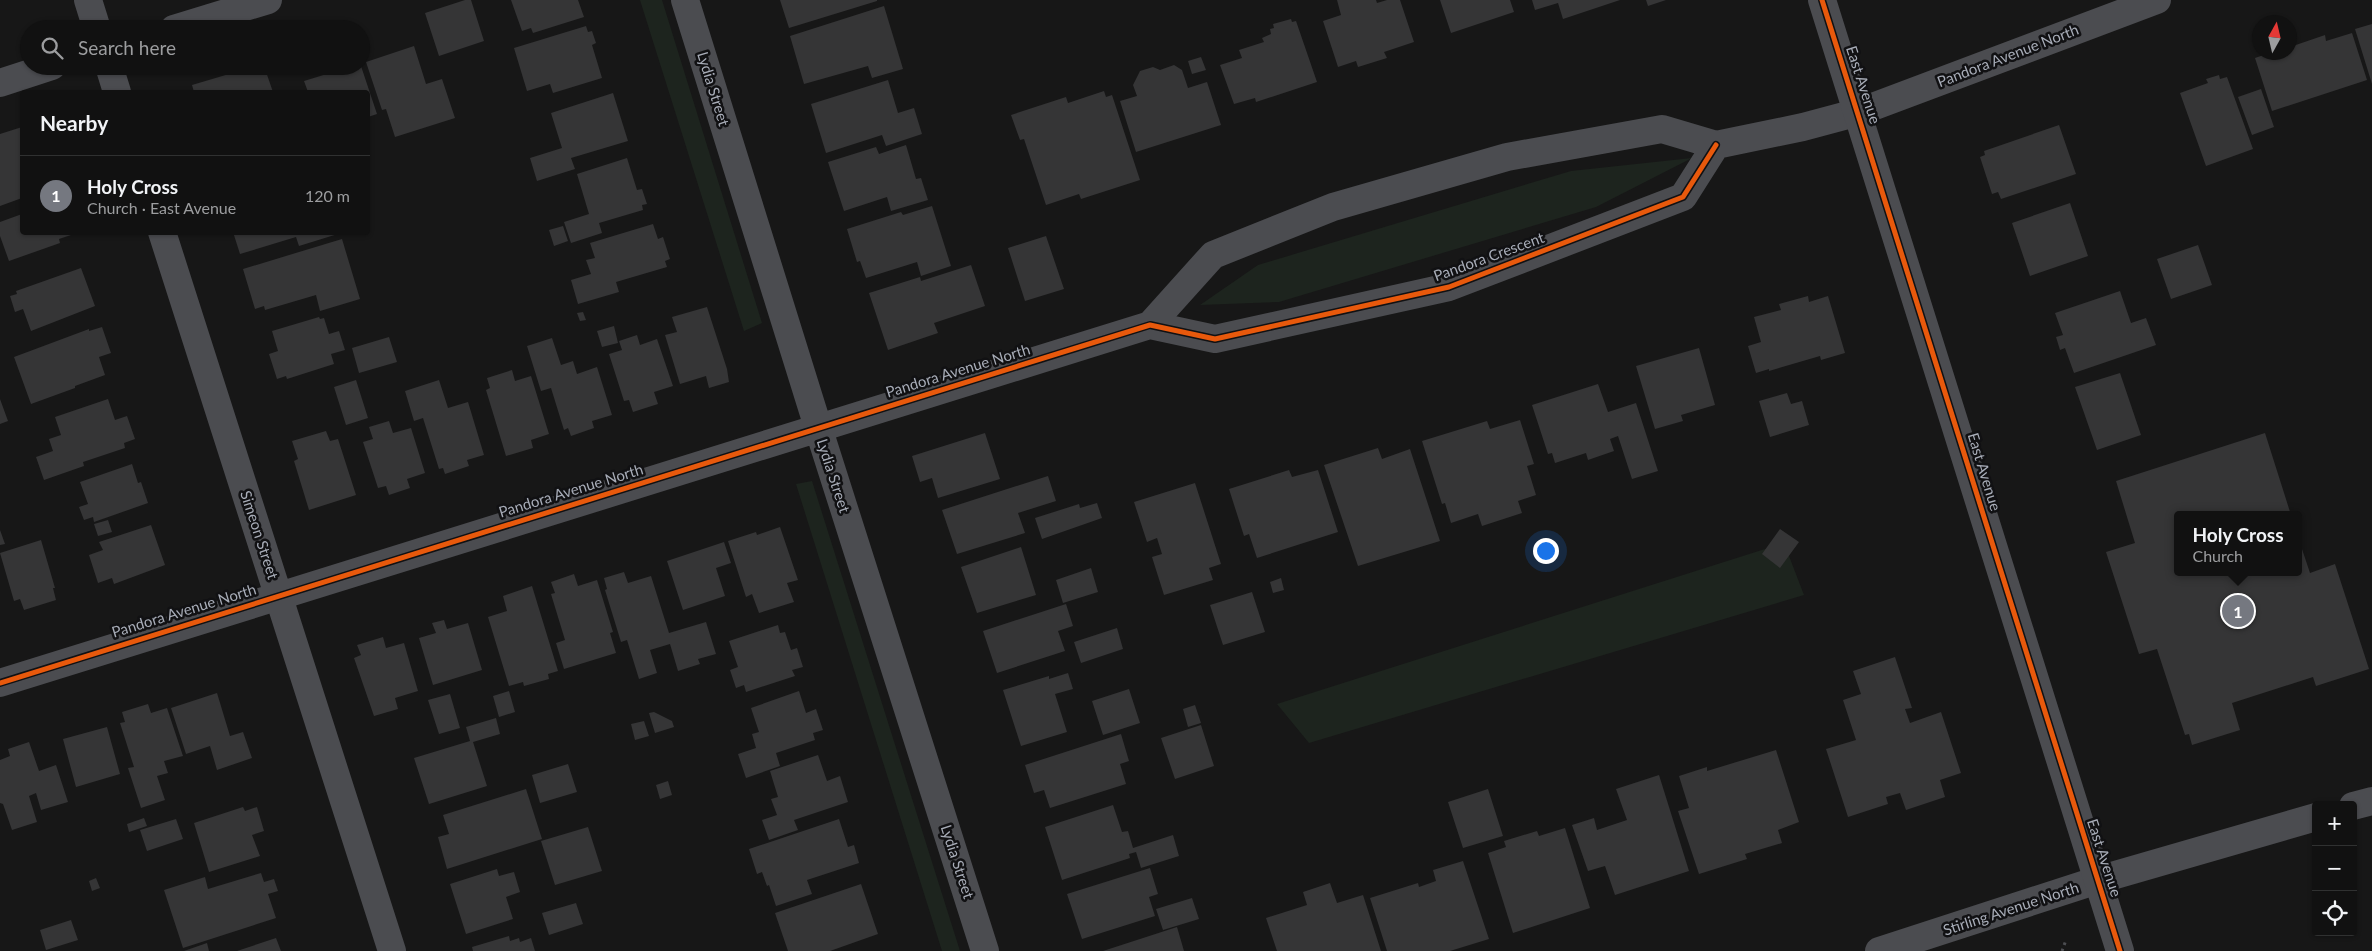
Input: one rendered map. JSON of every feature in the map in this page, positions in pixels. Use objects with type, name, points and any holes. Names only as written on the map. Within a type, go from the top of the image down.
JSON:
[{"type":"street","points":[[88,0],[94,20]]},
{"type":"street","points":[[203,20],[268,0]]},
{"type":"street","name":"Lydia Street","points":[[686,0],[818,427],[985,951]]},
{"type":"street","name":"East Avenue","points":[[1822,0],[2120,951]]},
{"type":"street","name":"Pandora Avenue North","points":[[1858,112],[2157,0]]},
{"type":"street","points":[[0,83],[24,75]]},
{"type":"street","points":[[112,75],[116,90]]},
{"type":"street","points":[[1150,325],[1214,255],[1334,207],[1507,157],[1662,129],[1716,145],[1803,127],[1858,112]]},
{"type":"street","name":"Pandora Crescent","points":[[1150,325],[1215,339],[1449,287],[1683,197],[1716,145]]},
{"type":"street","name":"Simeon Street","points":[[163,235],[392,951]]},
{"type":"street","name":"Pandora Avenue North","points":[[0,683],[1150,325]]},
{"type":"street","points":[[2357,805],[2372,801]]},
{"type":"street","name":"Stirling Avenue North","points":[[1878,951],[2098,880],[2312,818]]},
{"type":"path","points":[[2062,951],[2066,940]]},
{"type":"shaded area","points":[[640,0],[662,0],[762,323],[744,331]]},
{"type":"shaded area","points":[[1692,158],[1596,207],[1279,302],[1200,305],[1258,265],[1571,171]]},
{"type":"shaded area","points":[[812,481],[960,951],[942,951],[796,484]]},
{"type":"shaded area","points":[[1784,543],[1804,595],[1309,743],[1277,704]]},
{"type":"building","points":[[465,0],[471,0],[484,41],[439,56],[425,13]]},
{"type":"building","points":[[511,0],[578,0],[584,17],[533,33],[531,28],[522,31]]},
{"type":"building","points":[[780,0],[877,0],[877,1],[789,28]]},
{"type":"building","points":[[1337,0],[1376,0],[1377,3],[1387,0],[1400,0],[1414,42],[1384,52],[1387,58],[1358,67],[1356,61],[1338,67],[1323,21],[1341,15]]},
{"type":"building","points":[[1440,0],[1510,0],[1514,12],[1451,33]]},
{"type":"building","points":[[1532,0],[1620,0],[1563,19],[1558,3],[1535,10]]},
{"type":"building","points":[[1646,0],[1666,0],[1648,6]]},
{"type":"building","points":[[884,6],[903,69],[872,78],[868,66],[804,84],[790,36]]},
{"type":"building","points":[[1291,19],[1292,22],[1296,21],[1317,82],[1256,102],[1255,98],[1234,104],[1220,65],[1242,58],[1239,50],[1264,42],[1262,38],[1271,34],[1270,29],[1274,28],[1273,24]]},
{"type":"building","points":[[2372,24],[2372,84],[2355,29]]},
{"type":"building","points":[[586,26],[588,32],[592,31],[596,43],[592,45],[602,78],[553,93],[550,84],[527,91],[514,48]]},
{"type":"building","points":[[2352,33],[2367,80],[2272,111],[2256,60],[2297,60],[2297,45],[2325,35],[2326,41]]},
{"type":"building","points":[[414,46],[426,84],[442,79],[455,118],[395,137],[386,109],[382,110],[370,74],[370,61]]},
{"type":"building","points":[[1201,57],[1206,70],[1192,74],[1188,61]]},
{"type":"building","points":[[1174,65],[1182,70],[1188,88],[1207,82],[1221,125],[1136,152],[1120,101],[1137,96],[1133,85],[1140,71],[1153,67],[1160,70]]},
{"type":"building","points":[[226,75],[267,75],[272,90],[193,90],[192,85]]},
{"type":"building","points":[[324,75],[364,75],[369,90],[307,90],[304,81]]},
{"type":"building","points":[[2219,75],[2220,79],[2227,77],[2253,149],[2206,166],[2180,93],[2208,83],[2206,79]]},
{"type":"building","points":[[888,80],[898,113],[914,108],[922,134],[886,146],[882,135],[826,153],[811,104]]},
{"type":"building","points":[[2261,89],[2274,127],[2252,135],[2238,97]]},
{"type":"building","points":[[1104,91],[1106,97],[1112,95],[1140,180],[1081,199],[1079,194],[1046,205],[1024,139],[1020,140],[1011,115],[1066,97],[1068,103]]},
{"type":"building","points":[[370,93],[377,114],[370,116]]},
{"type":"building","points":[[613,93],[628,141],[571,158],[575,169],[537,181],[530,158],[562,148],[551,113]]},
{"type":"building","points":[[2059,125],[2076,174],[2001,199],[1998,192],[1992,194],[1980,157],[1985,155],[1984,151]]},
{"type":"building","points":[[20,128],[20,199],[0,206],[0,134]]},
{"type":"building","points":[[906,145],[916,179],[921,178],[928,200],[891,211],[887,197],[844,211],[828,162],[876,147],[879,154]]},
{"type":"building","points":[[627,158],[637,190],[642,189],[647,204],[642,205],[643,210],[599,223],[602,233],[571,243],[564,222],[589,214],[577,174]]},
{"type":"building","points":[[2070,203],[2088,256],[2030,276],[2012,223]]},
{"type":"building","points":[[932,206],[951,266],[921,276],[917,262],[866,278],[860,261],[857,262],[847,229],[901,212],[903,215]]},
{"type":"building","points":[[20,215],[20,235],[71,235],[59,239],[60,243],[9,261],[0,236],[0,222]]},
{"type":"building","points":[[653,224],[658,239],[663,237],[670,259],[665,261],[667,267],[616,282],[619,292],[578,304],[571,280],[591,274],[586,260],[595,258],[590,243]]},
{"type":"building","points":[[563,226],[568,241],[554,246],[549,230]]},
{"type":"building","points":[[234,235],[335,235],[299,246],[296,237],[240,254]]},
{"type":"building","points":[[1046,236],[1064,289],[1025,301],[1008,248]]},
{"type":"building","points":[[342,239],[360,299],[320,311],[316,295],[265,310],[264,306],[255,309],[243,269]]},
{"type":"building","points":[[2198,245],[2212,285],[2171,299],[2157,259]]},
{"type":"building","points":[[971,265],[985,306],[934,323],[938,333],[888,350],[869,293],[920,277],[921,281]]},
{"type":"building","points":[[81,268],[95,306],[31,331],[23,309],[15,312],[10,296],[17,294],[16,291]]},
{"type":"building","points":[[2120,291],[2131,323],[2146,318],[2156,345],[2074,373],[2065,348],[2060,350],[2056,337],[2063,335],[2055,313]]},
{"type":"building","points":[[1808,296],[1809,302],[1828,296],[1845,353],[1821,360],[1820,356],[1756,373],[1748,346],[1761,342],[1754,317],[1781,310],[1779,304]]},
{"type":"building","points":[[707,307],[727,369],[729,382],[709,388],[706,376],[680,384],[665,335],[677,332],[672,317]]},
{"type":"building","points":[[583,312],[586,320],[580,321],[577,313]]},
{"type":"building","points":[[319,317],[320,319],[324,318],[329,334],[339,331],[345,350],[331,354],[334,364],[287,379],[286,376],[277,379],[269,354],[278,351],[272,331]]},
{"type":"building","points":[[614,326],[618,343],[602,347],[597,331]]},
{"type":"building","points":[[102,327],[111,353],[99,357],[105,375],[31,404],[14,357],[89,329],[89,331]]},
{"type":"building","points":[[637,335],[640,345],[657,339],[673,386],[654,392],[658,404],[633,412],[629,400],[624,401],[609,354],[622,350],[619,341]]},
{"type":"building","points":[[389,337],[397,362],[359,373],[352,348]]},
{"type":"building","points":[[552,338],[561,365],[573,361],[577,374],[597,367],[612,415],[592,421],[594,428],[571,436],[568,428],[564,430],[551,388],[541,391],[527,346]]},
{"type":"building","points":[[1699,348],[1715,405],[1681,415],[1683,421],[1655,429],[1636,366]]},
{"type":"building","points":[[512,370],[515,381],[531,376],[549,434],[531,440],[533,448],[506,456],[486,390],[490,388],[487,378]]},
{"type":"building","points":[[2120,373],[2141,435],[2097,450],[2075,387]]},
{"type":"building","points":[[356,380],[368,418],[346,425],[334,387]]},
{"type":"building","points":[[439,380],[448,408],[468,402],[484,455],[467,460],[469,466],[445,474],[443,468],[439,469],[423,418],[414,421],[405,391]]},
{"type":"building","points":[[1598,384],[1608,412],[1636,403],[1658,471],[1632,479],[1618,436],[1610,439],[1614,451],[1588,460],[1586,453],[1555,463],[1552,453],[1548,454],[1532,405]]},
{"type":"building","points":[[1787,393],[1791,404],[1802,401],[1809,425],[1770,437],[1759,401]]},
{"type":"building","points":[[0,399],[8,421],[0,424]]},
{"type":"building","points":[[108,399],[115,420],[127,416],[135,439],[124,443],[125,448],[83,462],[84,466],[44,480],[36,457],[53,451],[49,439],[61,435],[55,417]]},
{"type":"building","points":[[1520,420],[1534,464],[1527,466],[1536,495],[1518,501],[1522,513],[1482,526],[1478,514],[1451,523],[1445,503],[1442,504],[1422,441],[1487,421],[1490,429]]},
{"type":"building","points":[[389,421],[393,433],[411,428],[425,473],[407,479],[410,488],[389,495],[386,486],[378,488],[363,442],[373,439],[369,427]]},
{"type":"building","points":[[326,431],[330,441],[338,439],[356,495],[309,510],[294,461],[298,459],[292,441]]},
{"type":"building","points":[[985,433],[1000,479],[938,498],[932,478],[920,482],[912,456]]},
{"type":"building","points":[[2265,433],[2290,511],[2174,511],[2174,576],[2302,576],[2302,549],[2310,573],[2335,564],[2369,669],[2316,686],[2313,677],[2232,703],[2240,730],[2192,745],[2189,734],[2185,735],[2157,649],[2139,654],[2106,552],[2135,543],[2116,481]]},
{"type":"building","points":[[1378,448],[1382,459],[1410,449],[1440,541],[1358,566],[1324,465]]},
{"type":"building","points":[[132,464],[138,483],[141,482],[148,503],[94,522],[93,517],[84,520],[79,507],[88,504],[80,482]]},
{"type":"building","points":[[1289,470],[1292,477],[1318,470],[1338,532],[1257,558],[1249,534],[1244,536],[1229,489]]},
{"type":"building","points":[[1048,476],[1056,501],[1018,513],[1025,533],[957,554],[942,510]]},
{"type":"building","points":[[1195,483],[1221,564],[1209,568],[1213,580],[1164,595],[1152,557],[1162,554],[1157,538],[1147,542],[1134,502]]},
{"type":"building","points":[[1097,503],[1102,518],[1042,539],[1035,518],[1079,504],[1080,508]]},
{"type":"building","points":[[108,520],[112,532],[98,536],[94,524]]},
{"type":"building","points":[[151,525],[165,565],[114,584],[112,578],[98,583],[89,555],[103,550],[99,542]]},
{"type":"building","points":[[780,527],[798,580],[787,583],[794,602],[759,613],[752,594],[746,597],[728,541],[756,532],[757,535]]},
{"type":"building","points":[[1780,529],[1799,542],[1780,568],[1762,554]]},
{"type":"building","points":[[0,530],[5,544],[0,545]]},
{"type":"building","points":[[41,540],[55,588],[53,588],[56,600],[24,610],[20,599],[14,601],[0,553]]},
{"type":"building","points":[[724,542],[731,563],[716,568],[725,596],[683,610],[667,561]]},
{"type":"building","points":[[1021,547],[1036,595],[977,613],[961,567]]},
{"type":"building","points":[[1091,568],[1098,592],[1063,603],[1056,580]]},
{"type":"building","points":[[624,572],[628,583],[651,576],[669,633],[706,622],[716,654],[698,659],[700,664],[678,671],[670,644],[650,650],[657,673],[639,679],[627,640],[621,642],[605,590],[607,589],[604,578]]},
{"type":"building","points":[[574,574],[578,586],[597,580],[613,632],[610,633],[616,653],[564,669],[556,643],[565,640],[551,594],[555,593],[551,582]]},
{"type":"building","points":[[1281,578],[1284,590],[1273,593],[1270,582]]},
{"type":"building","points":[[532,586],[558,671],[548,674],[549,679],[524,686],[523,682],[509,686],[488,617],[507,611],[503,596]]},
{"type":"building","points":[[1252,592],[1265,632],[1223,645],[1210,605]]},
{"type":"building","points":[[1066,604],[1073,626],[1058,631],[1065,651],[997,673],[983,631]]},
{"type":"building","points":[[444,620],[447,629],[468,623],[482,670],[433,685],[419,638],[436,633],[432,623]]},
{"type":"building","points":[[778,625],[780,633],[785,632],[791,650],[797,648],[803,667],[792,670],[795,676],[746,692],[744,685],[736,688],[730,670],[738,667],[729,641]]},
{"type":"building","points":[[1117,628],[1123,649],[1081,663],[1074,642]]},
{"type":"building","points":[[383,637],[386,648],[404,643],[418,691],[395,698],[398,709],[374,716],[354,658],[361,655],[357,645]]},
{"type":"building","points":[[1895,657],[1912,708],[1905,709],[1910,723],[1941,712],[1961,773],[1940,780],[1945,797],[1906,810],[1900,793],[1886,797],[1888,804],[1848,817],[1826,749],[1856,740],[1843,700],[1861,694],[1853,671]]},
{"type":"building","points":[[1068,673],[1073,689],[1055,694],[1067,732],[1021,746],[1003,690],[1049,676],[1049,679]]},
{"type":"building","points":[[1129,689],[1140,723],[1103,735],[1092,701]]},
{"type":"building","points":[[509,691],[515,712],[499,717],[493,696]]},
{"type":"building","points":[[799,691],[806,713],[816,709],[823,730],[813,733],[815,740],[776,753],[780,766],[746,778],[738,754],[756,748],[752,734],[759,732],[751,708]]},
{"type":"building","points":[[217,693],[230,736],[243,732],[252,758],[217,770],[210,746],[186,754],[171,708]]},
{"type":"building","points":[[450,694],[460,728],[439,734],[428,700]]},
{"type":"building","points":[[148,704],[151,713],[167,708],[183,756],[164,761],[168,773],[157,776],[165,800],[141,808],[128,768],[134,767],[120,723],[125,722],[122,712]]},
{"type":"building","points":[[1195,705],[1201,723],[1188,727],[1183,709]]},
{"type":"building","points":[[654,712],[672,721],[674,727],[655,733],[649,713]]},
{"type":"building","points":[[496,718],[500,734],[473,742],[487,786],[429,804],[414,758],[470,741],[466,727]]},
{"type":"building","points":[[644,721],[649,736],[635,740],[631,724]]},
{"type":"building","points":[[1201,725],[1214,766],[1175,779],[1161,738]]},
{"type":"building","points":[[107,727],[120,774],[76,787],[63,739]]},
{"type":"building","points":[[1121,734],[1129,761],[1120,764],[1126,784],[1050,808],[1044,790],[1034,793],[1025,765]]},
{"type":"building","points":[[29,742],[39,771],[56,765],[68,802],[41,810],[36,793],[29,796],[37,822],[12,830],[3,804],[0,803],[0,760],[10,756],[8,749]]},
{"type":"building","points":[[1776,750],[1799,822],[1778,830],[1782,843],[1745,854],[1747,859],[1699,874],[1678,811],[1689,808],[1679,776],[1707,767],[1707,771]]},
{"type":"building","points":[[818,755],[827,781],[840,776],[848,802],[794,820],[798,830],[769,840],[762,820],[777,815],[771,799],[778,797],[770,771]]},
{"type":"building","points":[[568,764],[577,792],[540,803],[532,775]]},
{"type":"building","points":[[1659,775],[1689,871],[1615,895],[1605,866],[1588,871],[1572,825],[1594,818],[1597,830],[1627,820],[1616,789]]},
{"type":"building","points":[[668,781],[672,795],[660,799],[656,785]]},
{"type":"building","points":[[526,789],[542,839],[447,869],[438,837],[449,834],[443,815]]},
{"type":"building","points":[[1488,789],[1503,836],[1463,848],[1448,802]]},
{"type":"building","points":[[1113,805],[1122,832],[1128,831],[1133,848],[1173,835],[1179,856],[1141,868],[1136,852],[1129,854],[1130,858],[1062,880],[1045,827]]},
{"type":"building","points":[[243,807],[245,811],[257,807],[264,831],[252,835],[260,856],[209,872],[194,823]]},
{"type":"building","points":[[144,818],[147,826],[129,832],[127,824]]},
{"type":"building","points":[[176,819],[183,839],[147,851],[140,830]]},
{"type":"building","points":[[839,819],[848,847],[854,845],[859,863],[807,880],[812,894],[776,906],[769,885],[767,886],[762,872],[757,874],[749,849]]},
{"type":"building","points":[[588,827],[602,871],[555,885],[541,841]]},
{"type":"building","points":[[1565,828],[1590,908],[1513,933],[1488,853],[1506,847],[1504,841],[1537,831],[1539,836]]},
{"type":"building","points":[[1463,861],[1489,939],[1450,951],[1387,951],[1370,898],[1418,883],[1419,887],[1436,881],[1433,870]]},
{"type":"building","points":[[1150,868],[1158,894],[1149,897],[1155,916],[1082,939],[1067,894]]},
{"type":"building","points":[[497,869],[499,876],[514,872],[520,892],[506,897],[513,919],[466,934],[450,884]]},
{"type":"building","points":[[261,873],[264,882],[274,879],[278,891],[268,894],[276,918],[183,948],[164,890],[205,877],[208,889]]},
{"type":"building","points":[[96,878],[100,888],[92,891],[89,881]]},
{"type":"building","points":[[1330,883],[1337,903],[1363,895],[1381,951],[1277,951],[1266,918],[1307,905],[1303,892]]},
{"type":"building","points":[[861,884],[878,934],[830,951],[788,951],[775,913]]},
{"type":"building","points":[[1192,898],[1199,919],[1163,930],[1156,909]]},
{"type":"building","points":[[576,903],[583,924],[549,935],[542,913]]},
{"type":"building","points":[[71,920],[78,940],[46,950],[40,930]]},
{"type":"building","points":[[1177,927],[1184,951],[1103,951]]},
{"type":"building","points":[[509,936],[510,941],[519,938],[520,942],[531,938],[535,951],[473,951],[472,947]]},
{"type":"building","points":[[276,938],[281,951],[237,951]]},
{"type":"building","points":[[207,943],[209,951],[184,951]]},
{"type":"cycle path","points":[[1822,0],[2120,951]]},
{"type":"cycle path","points":[[0,683],[1150,325],[1215,339],[1449,287],[1683,197],[1716,145]]},
{"type":"place","name":"Holy Cross","points":[[2238,611]]}]
